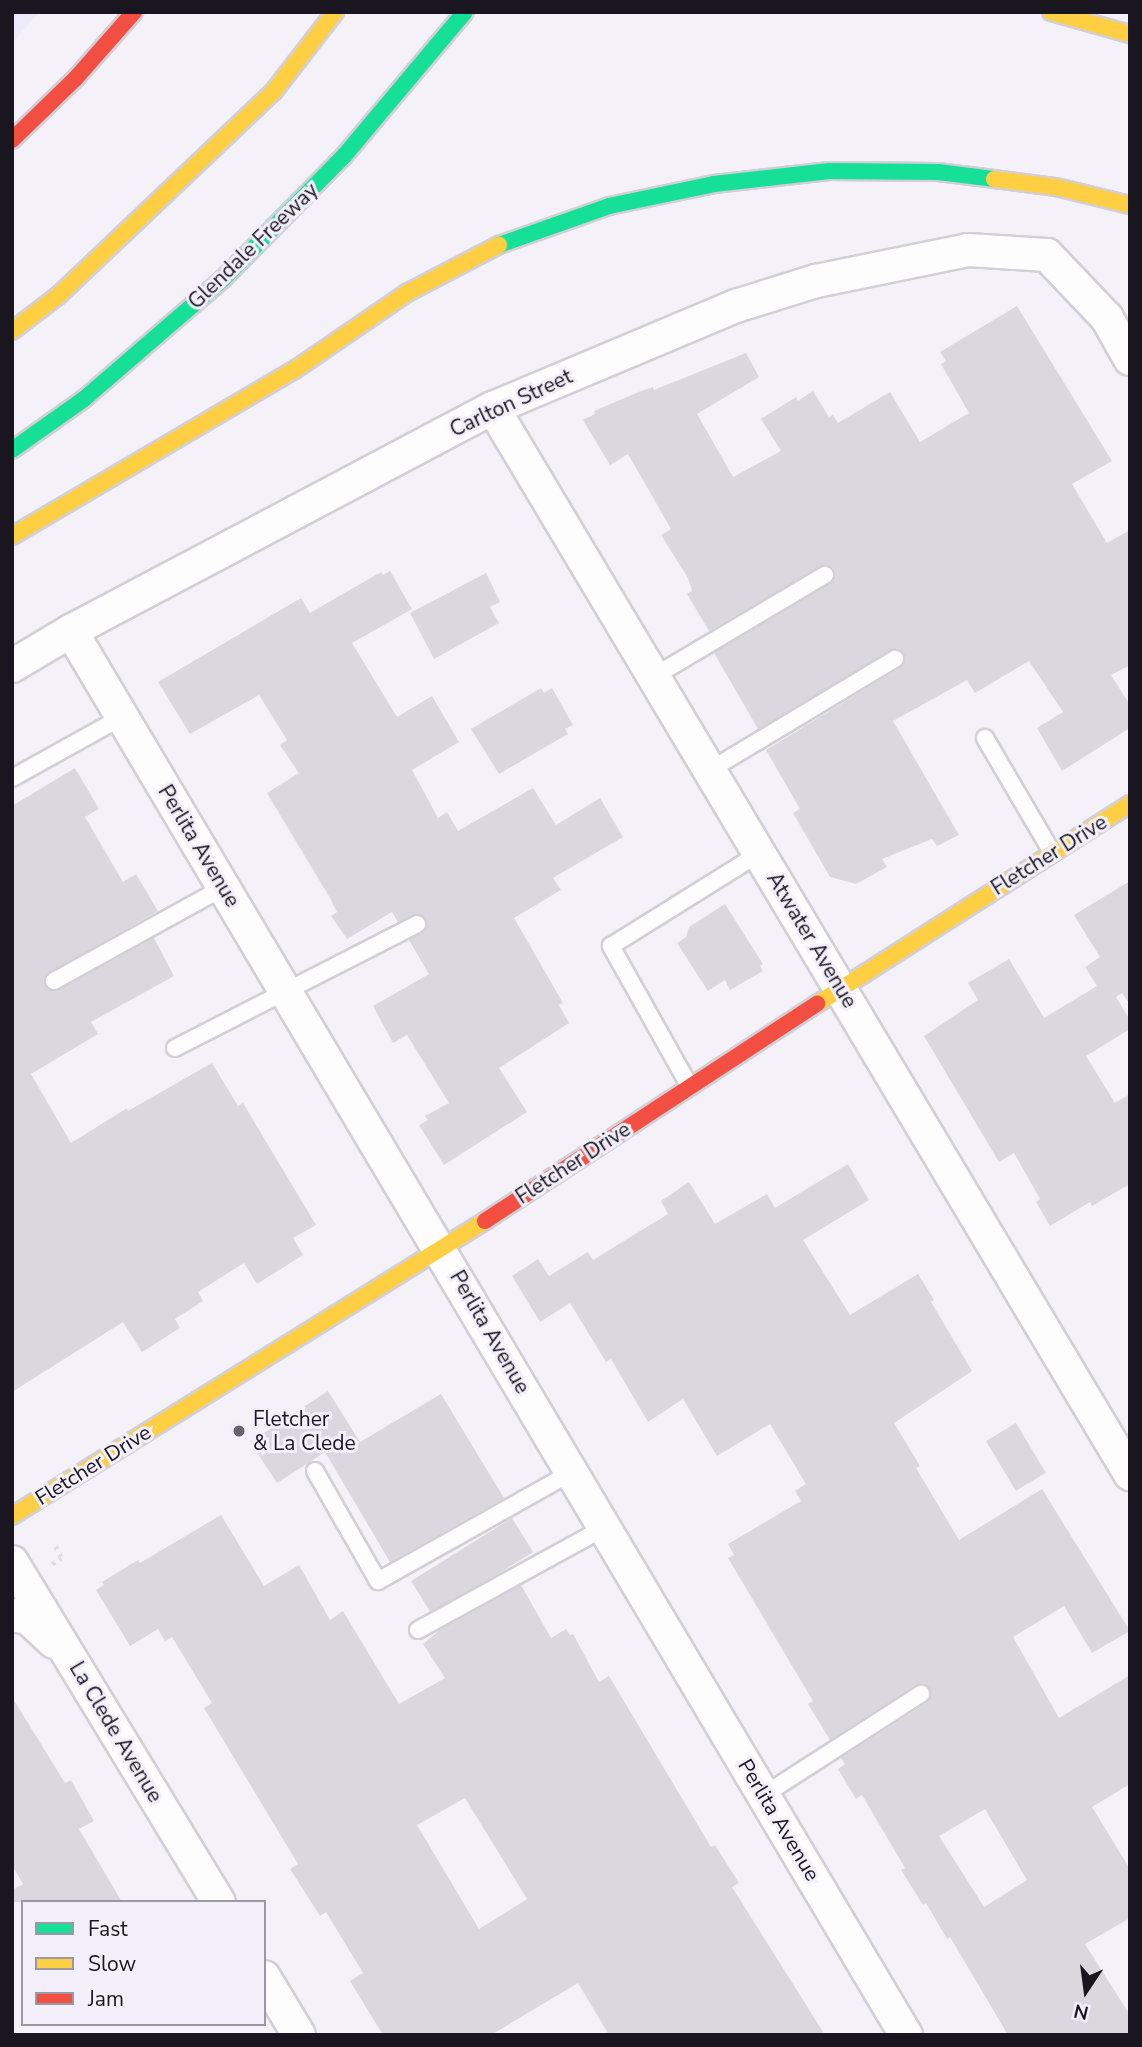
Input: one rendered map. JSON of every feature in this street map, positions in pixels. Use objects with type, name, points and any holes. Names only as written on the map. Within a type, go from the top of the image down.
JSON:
[{"type":"main road","points":[[12,141],[76,78],[134,12]]},
{"type":"main road","points":[[12,331],[58,295],[274,91],[335,12]]},
{"type":"main road","name":"Glendale Freeway","points":[[12,450],[84,399],[223,279],[344,156],[465,12]]},
{"type":"main road","points":[[1051,12],[1130,34]]},
{"type":"main road","points":[[12,536],[296,369],[408,293],[514,238],[608,206],[714,184],[829,171],[938,173],[1056,187],[1130,205]]},
{"type":"main road","name":"Fletcher Drive","points":[[12,1516],[441,1250],[841,988],[1130,804]]},
{"type":"street","name":"Carlton Street","points":[[12,666],[71,631],[493,408],[736,306],[816,281],[968,250],[1047,255],[1107,318],[1126,344]]},
{"type":"street","name":"Atwater Avenue","points":[[493,408],[1130,1474]]},
{"type":"street","name":"Perlita Avenue","points":[[71,631],[906,2035]]},
{"type":"street","name":"La Clede Avenue","points":[[12,1562],[218,1900]]},
{"type":"street","points":[[12,1615],[28,1618],[70,1656]]},
{"type":"street","points":[[266,1980],[299,2035]]},
{"type":"lane","points":[[653,677],[825,575]]},
{"type":"lane","points":[[710,770],[895,659]]},
{"type":"lane","points":[[12,778],[122,717]]},
{"type":"lane","points":[[985,738],[1052,852]]},
{"type":"lane","points":[[690,1087],[611,946],[760,853]]},
{"type":"lane","points":[[54,981],[224,887]]},
{"type":"lane","points":[[175,1048],[285,989],[417,924]]},
{"type":"lane","points":[[315,1471],[378,1581],[572,1472]]},
{"type":"lane","points":[[418,1630],[605,1527]]},
{"type":"lane","points":[[764,1795],[921,1694]]},
{"type":"path","points":[[51,1564],[61,1557],[55,1546]]},
{"type":"shaded area","points":[[12,12],[40,12],[12,43]]},
{"type":"building","points":[[1017,306],[1112,461],[1072,484],[1107,543],[1130,530],[1130,665],[1111,675],[1130,705],[1130,728],[1062,771],[1037,728],[1063,712],[1029,661],[975,693],[967,680],[893,721],[959,835],[937,846],[932,839],[882,859],[887,867],[856,884],[830,877],[793,813],[800,809],[766,750],[900,668],[904,663],[904,654],[899,650],[890,650],[758,729],[714,653],[830,584],[834,580],[834,570],[830,566],[820,566],[709,631],[687,594],[692,591],[688,578],[661,535],[671,529],[628,454],[610,465],[583,420],[595,414],[594,411],[641,391],[653,387],[654,390],[746,353],[759,377],[697,414],[733,477],[781,451],[761,419],[796,397],[798,401],[813,391],[829,417],[833,415],[838,423],[890,392],[920,442],[969,413],[941,364],[946,361],[940,352]]},
{"type":"building","points":[[390,571],[412,609],[352,643],[397,717],[432,696],[459,742],[412,770],[438,818],[447,812],[458,831],[533,788],[556,825],[600,798],[623,837],[553,878],[561,890],[514,918],[563,1003],[559,1005],[569,1023],[499,1068],[527,1112],[444,1165],[419,1125],[428,1120],[425,1116],[449,1103],[407,1035],[393,1043],[373,1006],[429,974],[409,940],[425,930],[426,919],[417,914],[398,922],[392,912],[347,939],[331,916],[337,912],[330,898],[267,793],[299,773],[280,745],[287,740],[259,695],[190,734],[158,682],[301,598],[310,613],[381,572],[383,575]]},
{"type":"building","points":[[486,573],[500,602],[490,607],[499,623],[434,659],[410,613]]},
{"type":"building","points":[[541,688],[544,693],[552,688],[573,725],[565,729],[568,734],[499,774],[471,729]]},
{"type":"building","points":[[75,768],[99,809],[85,817],[123,882],[136,874],[158,911],[49,972],[45,976],[45,985],[49,990],[59,990],[154,938],[174,976],[91,1022],[98,1034],[31,1074],[71,1143],[127,1108],[128,1111],[212,1063],[238,1106],[243,1103],[316,1225],[293,1238],[303,1255],[257,1284],[244,1263],[198,1292],[203,1301],[175,1319],[180,1328],[142,1352],[123,1322],[12,1392],[12,806]]},
{"type":"building","points":[[1130,881],[1130,1005],[1122,993],[1116,997],[1130,1020],[1130,1029],[1086,1056],[1115,1103],[1130,1094],[1130,1184],[1092,1206],[1090,1202],[1050,1226],[1036,1202],[1040,1199],[1014,1153],[999,1162],[924,1036],[978,1000],[968,983],[1009,959],[1044,1018],[1097,986],[1085,967],[1100,957],[1074,915]]},
{"type":"building","points":[[725,904],[763,964],[760,966],[763,971],[730,990],[725,980],[708,991],[677,943],[686,937],[689,927]]},
{"type":"building","points":[[848,1164],[869,1200],[803,1240],[850,1315],[918,1274],[934,1300],[931,1302],[972,1371],[894,1423],[920,1466],[916,1468],[959,1540],[1042,1489],[1130,1631],[1092,1653],[1064,1606],[1013,1637],[1059,1718],[1130,1675],[1130,1784],[1092,1807],[1130,1869],[1130,1918],[1085,1944],[1130,2015],[1130,2035],[1008,2035],[950,1937],[947,1939],[926,1903],[923,1905],[901,1870],[905,1868],[862,1795],[856,1799],[838,1769],[845,1764],[841,1758],[927,1703],[931,1693],[925,1684],[915,1685],[830,1740],[808,1704],[813,1701],[728,1558],[734,1555],[728,1544],[801,1501],[795,1491],[806,1484],[770,1424],[717,1456],[683,1399],[648,1422],[611,1359],[606,1362],[570,1303],[540,1322],[512,1276],[538,1259],[549,1276],[588,1252],[593,1260],[668,1214],[661,1201],[689,1182],[715,1224],[767,1194],[775,1208]],"holes":[[[985,1809],[1027,1880],[984,1907],[939,1836]]]},
{"type":"building","points":[[328,1391],[360,1442],[441,1394],[504,1498],[390,1562],[325,1452],[277,1483],[250,1442]]},
{"type":"building","points":[[1016,1423],[1046,1473],[1016,1491],[986,1441]]},
{"type":"building","points":[[221,1515],[264,1586],[299,1565],[330,1620],[343,1611],[399,1704],[445,1678],[423,1644],[440,1630],[521,1585],[551,1638],[566,1629],[570,1635],[573,1634],[599,1682],[609,1676],[711,1847],[715,1845],[739,1883],[732,1887],[825,2035],[609,2035],[578,1983],[491,2035],[383,2035],[350,1981],[363,1973],[326,1912],[320,1916],[290,1869],[298,1864],[204,1708],[212,1703],[172,1637],[165,1641],[158,1629],[130,1646],[96,1590],[104,1585],[102,1582],[138,1560],[140,1563]],"holes":[[[465,1798],[527,1899],[479,1929],[417,1825]]]},
{"type":"building","points":[[512,1518],[533,1552],[432,1615],[411,1581]]},
{"type":"building","points":[[12,1697],[65,1783],[71,1780],[94,1821],[79,1829],[121,1900],[12,1902],[12,1890],[23,1884],[12,1865]]},
{"type":"traffic: fast","points":[[12,450],[84,399],[223,279],[344,156],[465,12]]},
{"type":"traffic: fast","points":[[499,245],[609,206],[714,184],[829,171],[938,172],[994,179]]},
{"type":"traffic: slow","points":[[12,331],[59,295],[274,91],[335,12]]},
{"type":"traffic: slow","points":[[1051,12],[1130,34]]},
{"type":"traffic: slow","points":[[994,179],[1056,187],[1130,205]]},
{"type":"traffic: slow","points":[[12,536],[296,369],[407,293],[499,245]]},
{"type":"traffic: slow","points":[[817,1004],[1130,804]]},
{"type":"traffic: slow","points":[[12,1516],[485,1221]]},
{"type":"traffic: jam","points":[[12,140],[76,78],[134,12]]},
{"type":"traffic: jam","points":[[485,1221],[817,1004]]},
{"type":"place","name":"Fletcher & La Clede","points":[[239,1431]]}]
